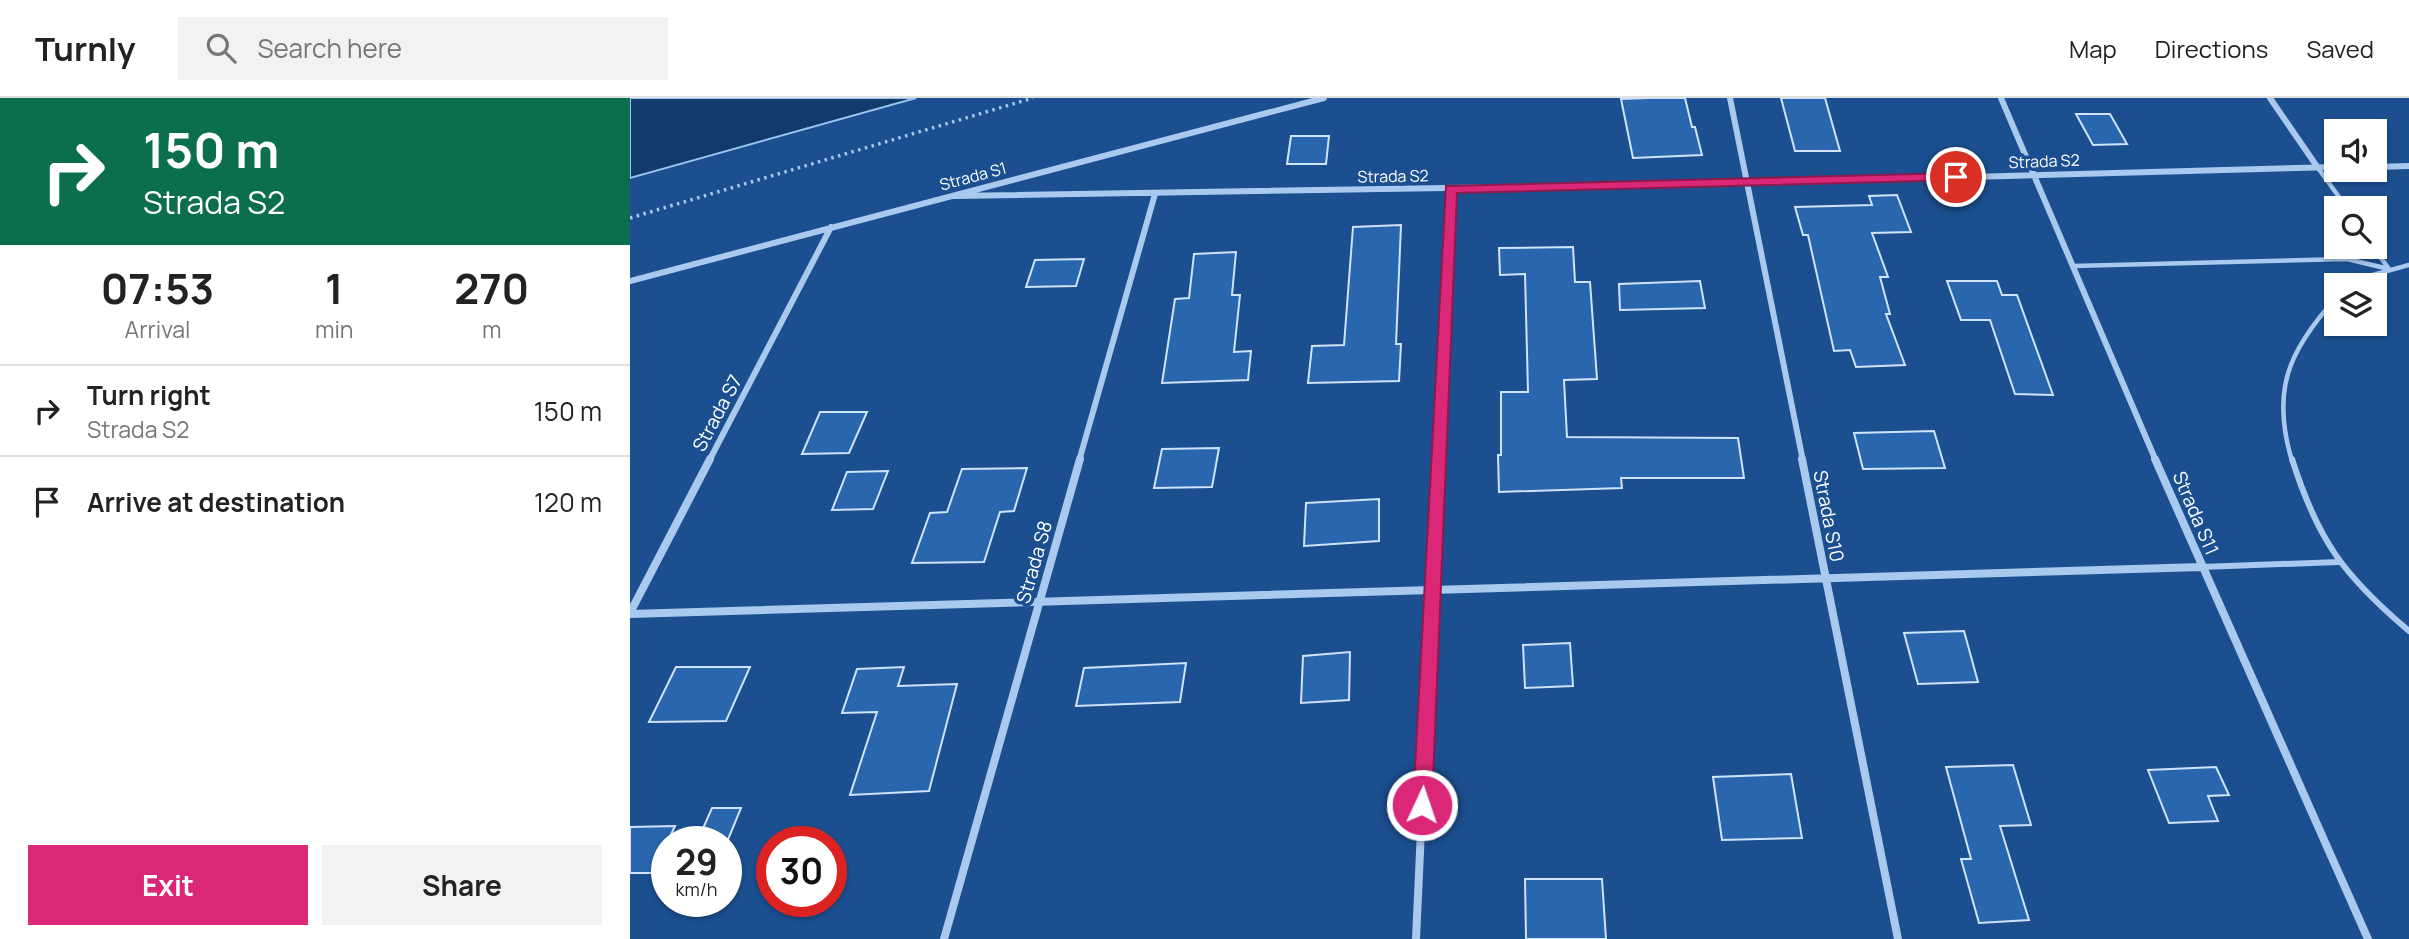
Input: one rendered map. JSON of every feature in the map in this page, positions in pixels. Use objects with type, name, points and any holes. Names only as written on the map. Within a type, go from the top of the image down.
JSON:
[{"type":"street","name":"Strada S1","points":[[630,281],[1324,98]]},
{"type":"street","name":"Strada S10","points":[[1730,98],[1898,939]]},
{"type":"street","name":"Strada S11","points":[[2001,98],[2201,566],[2368,939]]},
{"type":"street","points":[[2270,98],[2318,168]]},
{"type":"street","points":[[2387,167],[2409,166]]},
{"type":"street","name":"Strada S2","points":[[954,196],[1748,183],[2324,168]]},
{"type":"street","points":[[1416,939],[1451,189]]},
{"type":"street","name":"Strada S8","points":[[944,939],[1155,194]]},
{"type":"street","name":"Strada S7","points":[[630,613],[831,227]]},
{"type":"street","points":[[630,613],[2201,566]]},
{"type":"lane","points":[[2318,168],[2338,196]]},
{"type":"lane","points":[[2073,266],[2347,259],[2389,269]]},
{"type":"lane","points":[[2382,259],[2389,269]]},
{"type":"lane","points":[[2377,273],[2409,265]]},
{"type":"lane","points":[[2324,311],[2292,358],[2282,395],[2285,441],[2309,505],[2339,562],[2409,631]]},
{"type":"lane","points":[[2201,566],[2339,562]]},
{"type":"path","points":[[630,218],[1033,98]]},
{"type":"water","points":[[630,98],[916,98],[630,178]]},
{"type":"building","points":[[1685,98],[1702,155],[1633,158],[1621,99]]},
{"type":"building","points":[[1781,98],[1825,98],[1840,151],[1795,151]]},
{"type":"building","points":[[2076,114],[2110,114],[2127,144],[2093,145]]},
{"type":"building","points":[[1291,136],[1329,136],[1326,164],[1287,164]]},
{"type":"building","points":[[1897,195],[1911,232],[1872,233],[1888,277],[1880,277],[1890,314],[1886,314],[1905,365],[1856,367],[1850,350],[1834,351],[1808,235],[1803,235],[1795,207],[1872,205],[1869,196]]},
{"type":"building","points":[[1401,225],[1396,344],[1401,344],[1399,381],[1308,383],[1312,346],[1344,345],[1353,227]]},
{"type":"building","points":[[1573,247],[1575,282],[1590,282],[1597,379],[1564,380],[1567,437],[1738,438],[1744,478],[1621,478],[1622,488],[1499,492],[1501,392],[1528,392],[1525,274],[1500,275],[1499,248]]},
{"type":"building","points":[[1236,252],[1232,295],[1240,295],[1234,352],[1251,351],[1248,380],[1162,383],[1175,299],[1189,298],[1194,254]]},
{"type":"building","points":[[1084,259],[1076,286],[1026,287],[1035,260]]},
{"type":"building","points":[[1700,281],[1705,308],[1620,310],[1619,284]]},
{"type":"building","points":[[1947,281],[1997,281],[2002,295],[2017,295],[2053,395],[2015,394],[1990,320],[1961,320]]},
{"type":"building","points":[[820,412],[867,412],[849,453],[802,454]]},
{"type":"building","points":[[1934,431],[1945,468],[1863,469],[1854,433]]},
{"type":"building","points":[[1219,448],[1212,487],[1154,488],[1162,449]]},
{"type":"building","points":[[1027,468],[1014,511],[1000,512],[984,562],[912,563],[930,513],[947,512],[962,469]]},
{"type":"building","points":[[888,471],[873,509],[832,510],[847,472]]},
{"type":"building","points":[[1379,499],[1379,541],[1304,546],[1306,503]]},
{"type":"building","points":[[1964,631],[1978,682],[1918,684],[1904,633]]},
{"type":"building","points":[[1570,643],[1573,686],[1525,688],[1523,645]]},
{"type":"building","points":[[1350,652],[1349,700],[1301,703],[1303,656]]},
{"type":"building","points":[[1186,663],[1180,702],[1076,706],[1084,668]]},
{"type":"building","points":[[676,667],[750,667],[726,721],[649,722]]},
{"type":"building","points":[[904,667],[898,686],[957,684],[929,791],[850,795],[877,712],[842,713],[857,669]]},
{"type":"building","points":[[2013,765],[2031,825],[2000,826],[2029,920],[1979,923],[1961,859],[1971,859],[1946,767]]},
{"type":"building","points":[[2216,767],[2229,795],[2208,796],[2218,821],[2169,823],[2148,770]]},
{"type":"building","points":[[1791,774],[1802,838],[1722,840],[1713,777]]},
{"type":"building","points":[[712,808],[741,808],[734,826],[704,826]]},
{"type":"building","points":[[630,827],[651,827],[651,873],[630,873]]},
{"type":"building","points":[[1525,879],[1602,879],[1606,939],[1526,939]]},
{"type":"route","points":[[1422,805],[1451,189],[1956,177]]}]
